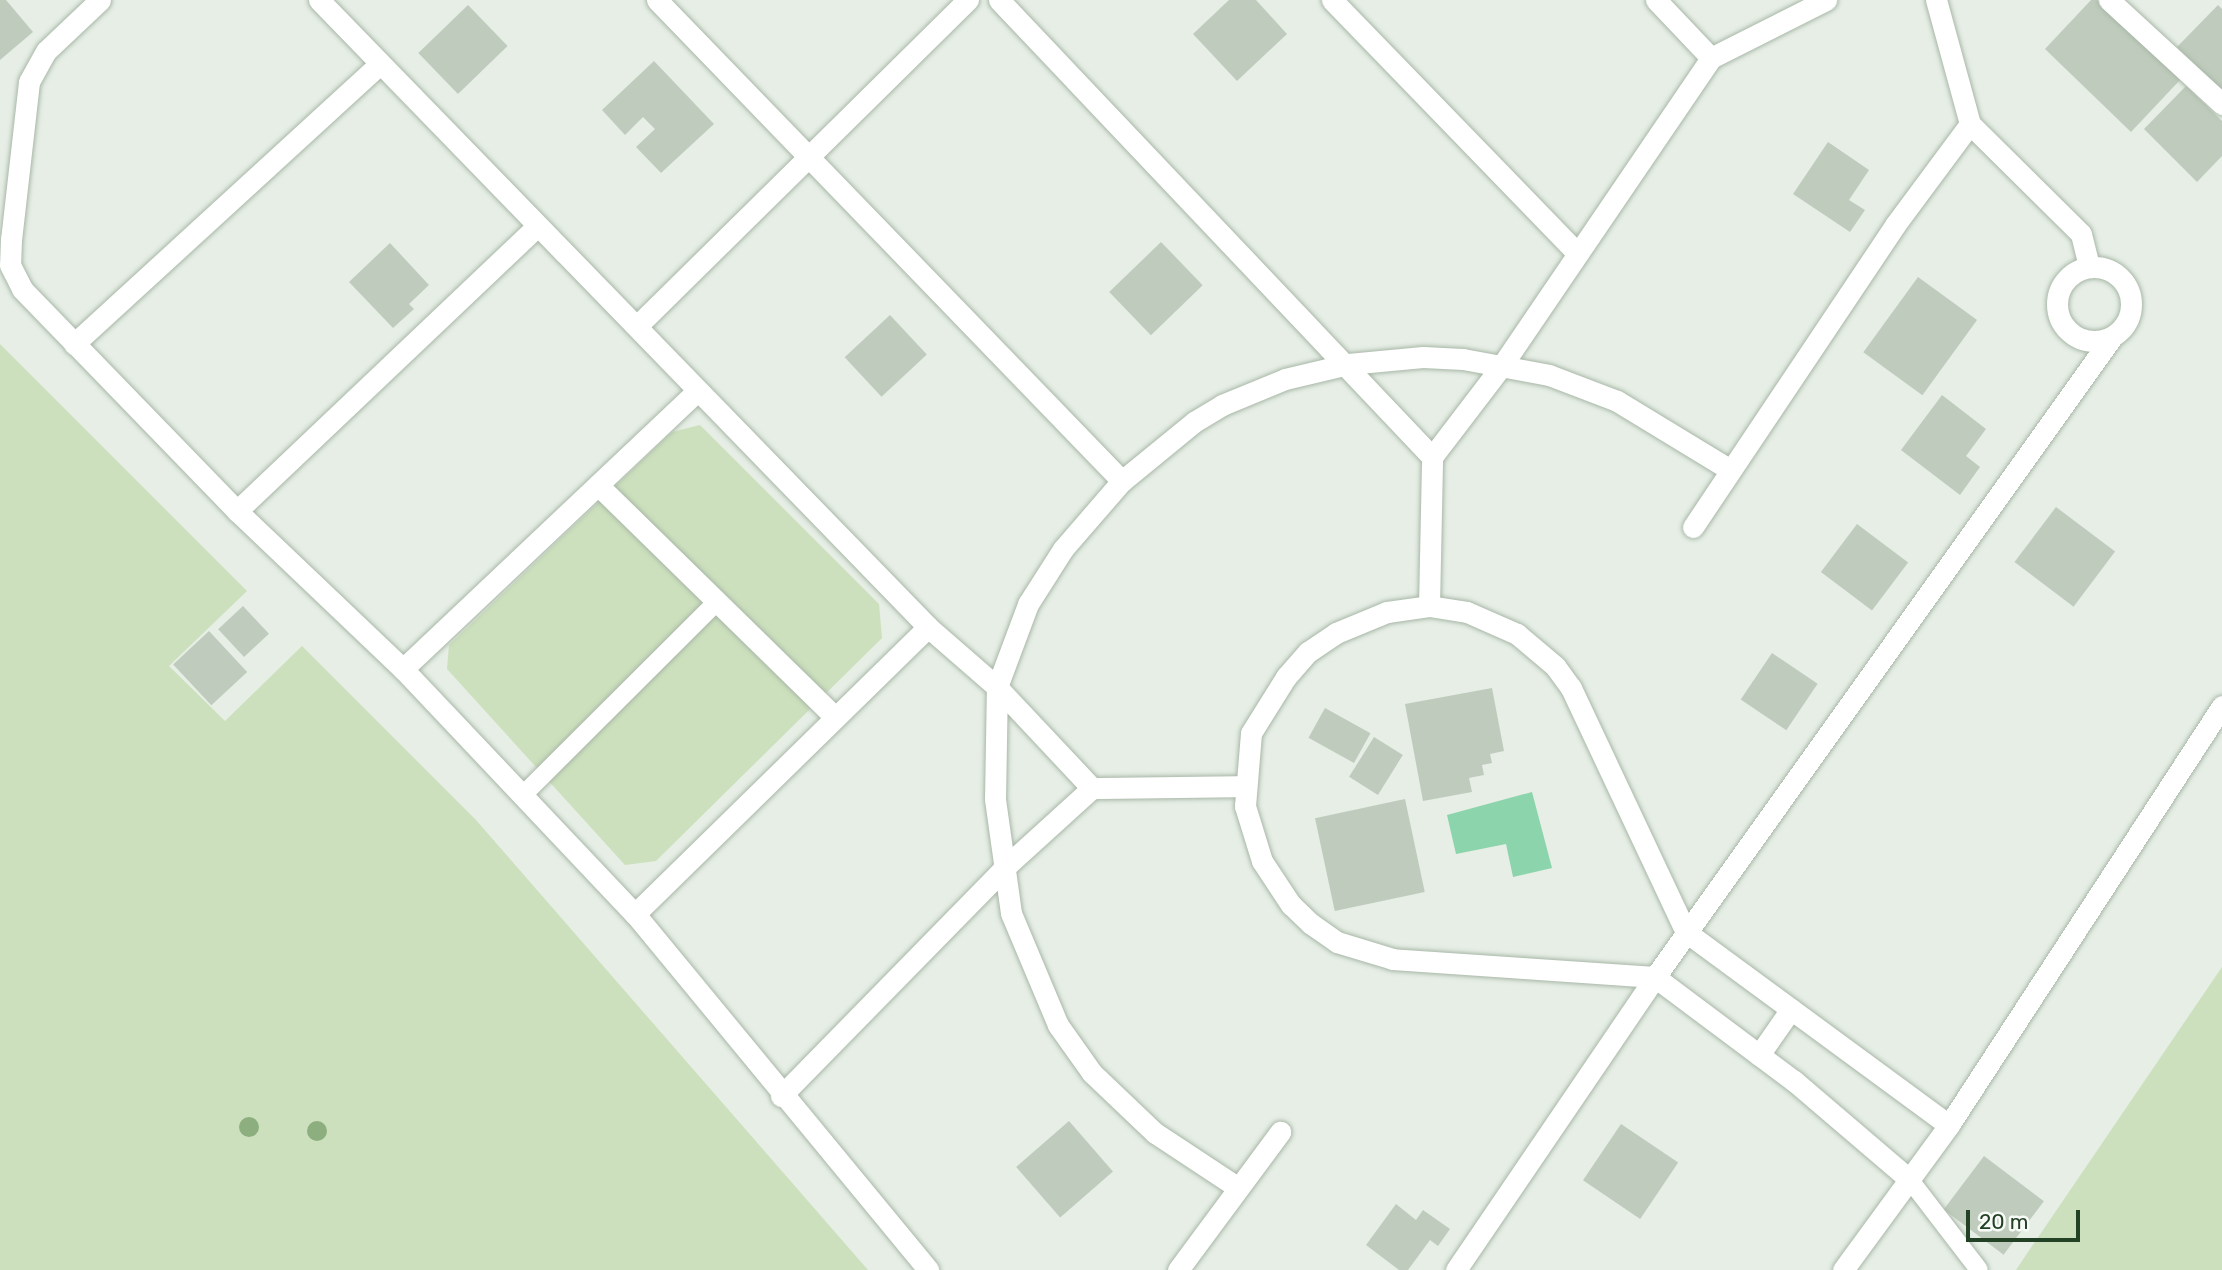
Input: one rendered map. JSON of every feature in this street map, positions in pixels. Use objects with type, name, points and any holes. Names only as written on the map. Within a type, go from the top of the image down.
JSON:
[{"type":"street","points":[[100,0],[35,66],[9,151],[10,265],[22,289],[237,511],[403,669],[635,914],[781,1096],[928,1270]]},
{"type":"street","points":[[319,0],[536,228],[637,326],[697,391],[928,626],[997,687],[1092,788]]},
{"type":"street","points":[[657,0],[1122,481]]},
{"type":"street","points":[[637,326],[968,0]]},
{"type":"street","points":[[999,0],[1348,364],[1432,457]]},
{"type":"street","points":[[1332,0],[1577,253]]},
{"type":"street","points":[[1656,0],[1711,58]]},
{"type":"street","points":[[1429,606],[1432,457],[1503,364],[1711,58],[1826,0]]},
{"type":"street","points":[[1936,0],[1970,124],[2081,234],[2089,266]]},
{"type":"street","points":[[2109,0],[2222,104]]},
{"type":"street","points":[[74,344],[378,65]]},
{"type":"street","points":[[1693,527],[1895,225],[1970,124]]},
{"type":"street","points":[[237,511],[536,228]]},
{"type":"street","points":[[1456,1270],[1686,932],[2130,314],[2127,285],[2117,274],[2089,266],[2077,269],[2060,286],[2057,298],[2060,321],[2067,331],[2089,341],[2112,337]]},
{"type":"street","points":[[1237,1187],[1155,1133],[1073,1049],[1021,945],[1003,869],[993,746],[997,687],[1013,635],[1045,574],[1122,481],[1174,436],[1222,405],[1285,379],[1348,364],[1423,357],[1503,364],[1549,375],[1616,401],[1729,470]]},
{"type":"street","points":[[403,669],[697,391]]},
{"type":"street","points":[[598,485],[834,716]]},
{"type":"street","points":[[1910,1180],[1759,1055],[1655,977],[1393,958],[1337,942],[1311,924],[1275,883],[1251,835],[1245,786],[1251,733],[1286,677],[1308,652],[1362,619],[1429,606],[1494,622],[1534,646],[1555,666],[1586,718],[1686,932],[1949,1125]]},
{"type":"street","points":[[635,914],[928,626]]},
{"type":"street","points":[[1843,1270],[1949,1125],[2221,710]]},
{"type":"street","points":[[781,1096],[1003,869],[1092,788],[1245,786]]},
{"type":"street","points":[[1759,1055],[1791,1009]]},
{"type":"street","points":[[1178,1270],[1280,1132]]},
{"type":"lane","points":[[523,795],[717,602]]},
{"type":"lane","points":[[1910,1180],[1979,1270]]},
{"type":"shaded area","points":[[0,344],[247,591],[169,666],[225,721],[302,646],[476,820],[868,1270],[0,1270]]},
{"type":"shaded area","points":[[700,425],[879,604],[882,638],[656,861],[625,865],[447,669],[449,645],[672,432]]},
{"type":"shaded area","points":[[1532,792],[1552,868],[1513,877],[1506,844],[1456,854],[1447,815]]},
{"type":"shaded area","points":[[2222,967],[2222,1270],[2016,1270],[2026,1255]]},
{"type":"building","points":[[0,0],[6,0],[33,32],[0,60]]},
{"type":"building","points":[[1229,0],[1256,0],[1287,34],[1237,81],[1193,34]]},
{"type":"building","points":[[2091,0],[2097,0],[2180,80],[2131,132],[2045,49]]},
{"type":"building","points":[[468,5],[508,46],[458,94],[418,53]]},
{"type":"building","points":[[2218,5],[2222,9],[2222,91],[2177,47]]},
{"type":"building","points":[[654,61],[714,124],[661,173],[636,147],[655,129],[643,117],[625,135],[602,110]]},
{"type":"building","points":[[2186,86],[2222,121],[2222,156],[2197,182],[2144,129]]},
{"type":"building","points":[[1828,142],[1869,170],[1849,200],[1865,210],[1850,232],[1793,194]]},
{"type":"building","points":[[1161,242],[1203,285],[1151,335],[1109,292]]},
{"type":"building","points":[[390,243],[429,285],[409,304],[414,309],[393,328],[349,282]]},
{"type":"building","points":[[1918,277],[1977,320],[1922,395],[1863,352]]},
{"type":"building","points":[[890,315],[927,354],[881,397],[845,357]]},
{"type":"building","points":[[1942,395],[1986,429],[1966,456],[1980,467],[1960,495],[1901,450]]},
{"type":"building","points":[[2056,507],[2115,552],[2074,607],[2014,562]]},
{"type":"building","points":[[1857,524],[1908,563],[1872,610],[1821,572]]},
{"type":"building","points":[[243,606],[269,634],[244,657],[218,629]]},
{"type":"building","points":[[209,631],[247,672],[211,705],[173,664]]},
{"type":"building","points":[[1772,653],[1818,684],[1786,730],[1741,699]]},
{"type":"building","points":[[1492,688],[1504,751],[1490,754],[1492,763],[1482,765],[1484,775],[1469,778],[1472,792],[1423,801],[1405,704]]},
{"type":"building","points":[[1325,708],[1370,733],[1354,763],[1309,738]]},
{"type":"building","points":[[1374,737],[1403,755],[1378,795],[1349,777]]},
{"type":"building","points":[[1405,799],[1425,892],[1335,911],[1315,818]]},
{"type":"building","points":[[1069,1121],[1113,1172],[1060,1217],[1016,1167]]},
{"type":"building","points":[[1621,1124],[1678,1163],[1640,1219],[1583,1180]]},
{"type":"building","points":[[1984,1156],[2044,1201],[2004,1255],[1944,1210]]},
{"type":"building","points":[[1396,1204],[1416,1220],[1423,1210],[1450,1229],[1438,1246],[1430,1240],[1408,1270],[1399,1270],[1366,1245]]}]
